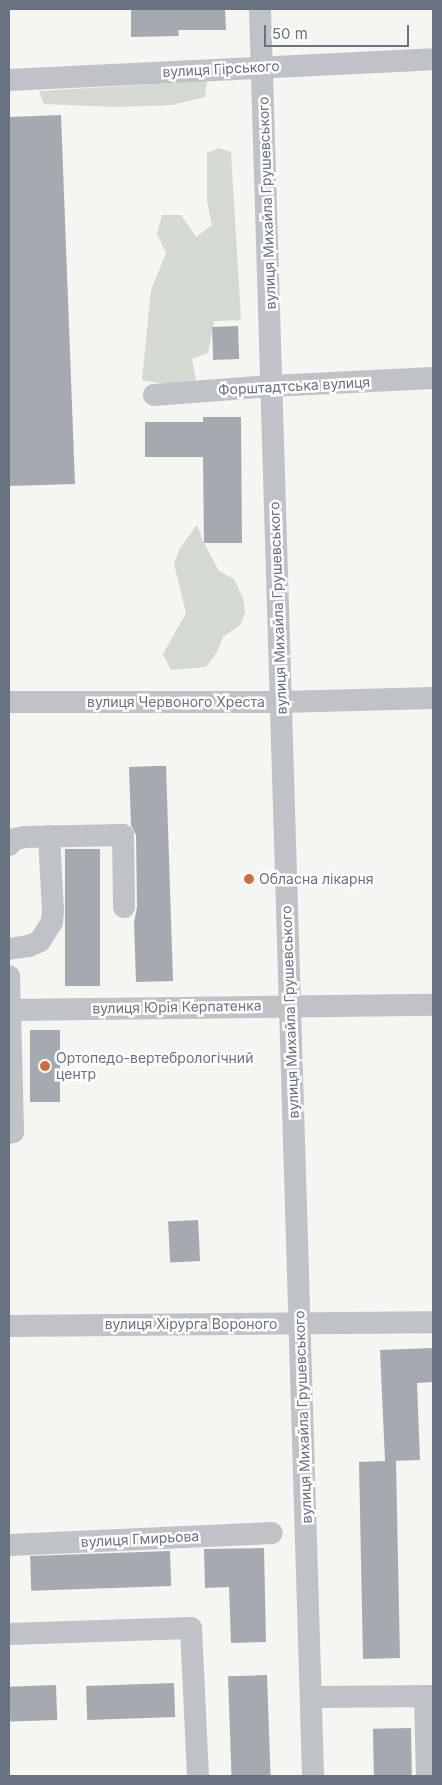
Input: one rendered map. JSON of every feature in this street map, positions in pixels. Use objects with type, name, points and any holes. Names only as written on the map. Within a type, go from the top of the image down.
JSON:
[{"type":"street","name":"вулиця Михайла Грушевського","points":[[260,9],[313,1776]]},
{"type":"street","name":"вулиця Гірського","points":[[9,80],[433,59]]},
{"type":"street","name":"Форштадтська вулиця","points":[[154,395],[272,386],[433,378]]},
{"type":"street","name":"вулиця Червоного Хреста","points":[[9,702],[281,702],[433,698]]},
{"type":"street","points":[[9,845],[15,839],[25,837],[123,835],[124,907]]},
{"type":"street","points":[[9,949],[40,942],[52,922],[49,836]]},
{"type":"street","points":[[9,976],[13,1132],[9,1133]]},
{"type":"street","name":"вулиця Юрія Керпатенка","points":[[10,1010],[290,1005],[433,1005]]},
{"type":"street","name":"вулиця Хірурга Вороного","points":[[9,1326],[433,1322]]},
{"type":"street","name":"вулиця Гмирьова","points":[[9,1545],[272,1533]]},
{"type":"street","points":[[9,1634],[191,1628],[198,1776]]},
{"type":"street","points":[[312,1697],[429,1696],[427,1776]]},
{"type":"shaded area","points":[[207,81],[205,97],[172,105],[116,107],[44,104],[39,91]]},
{"type":"shaded area","points":[[218,148],[231,152],[241,320],[214,321],[208,353],[192,359],[196,380],[185,387],[142,380],[151,290],[166,253],[157,234],[162,215],[181,215],[196,237],[212,225],[207,201],[207,153]]},
{"type":"shaded area","points":[[197,525],[219,571],[234,579],[243,598],[245,612],[241,624],[223,637],[217,652],[206,667],[171,670],[163,654],[186,613],[174,564],[180,548]]},
{"type":"building","points":[[131,9],[225,9],[226,30],[178,30],[179,36],[131,37]]},
{"type":"building","points":[[61,115],[75,484],[9,486],[9,117]]},
{"type":"building","points":[[238,326],[239,359],[213,360],[212,327]]},
{"type":"building","points":[[203,417],[241,417],[242,543],[204,543],[203,457],[145,457],[145,422],[203,422]]},
{"type":"building","points":[[166,766],[173,981],[136,982],[134,923],[137,907],[136,835],[131,825],[129,767]]},
{"type":"building","points":[[65,849],[100,849],[100,986],[65,986]]},
{"type":"building","name":"Ортопедо-вертебрологічний центр","points":[[30,1030],[60,1030],[60,1102],[30,1102]]},
{"type":"building","points":[[198,1220],[200,1261],[170,1263],[168,1222]]},
{"type":"building","points":[[433,1348],[433,1382],[417,1383],[420,1460],[391,1461],[396,1461],[400,1658],[363,1659],[359,1462],[385,1461],[380,1350]]},
{"type":"building","points":[[264,1548],[266,1642],[231,1643],[229,1587],[205,1588],[204,1549]]},
{"type":"building","points":[[170,1551],[171,1586],[31,1591],[30,1556]]},
{"type":"building","points":[[267,1675],[271,1776],[232,1776],[228,1676]]},
{"type":"building","points":[[174,1683],[175,1717],[87,1720],[86,1686]]},
{"type":"building","points":[[56,1685],[57,1720],[10,1722],[9,1687]]},
{"type":"building","points":[[411,1728],[412,1776],[374,1776],[373,1729]]},
{"type":"place","name":"Обласна лікарня","points":[[249,879]]},
{"type":"place","name":"Ортопедо-вертебрологічний центр","points":[[45,1066]]}]
